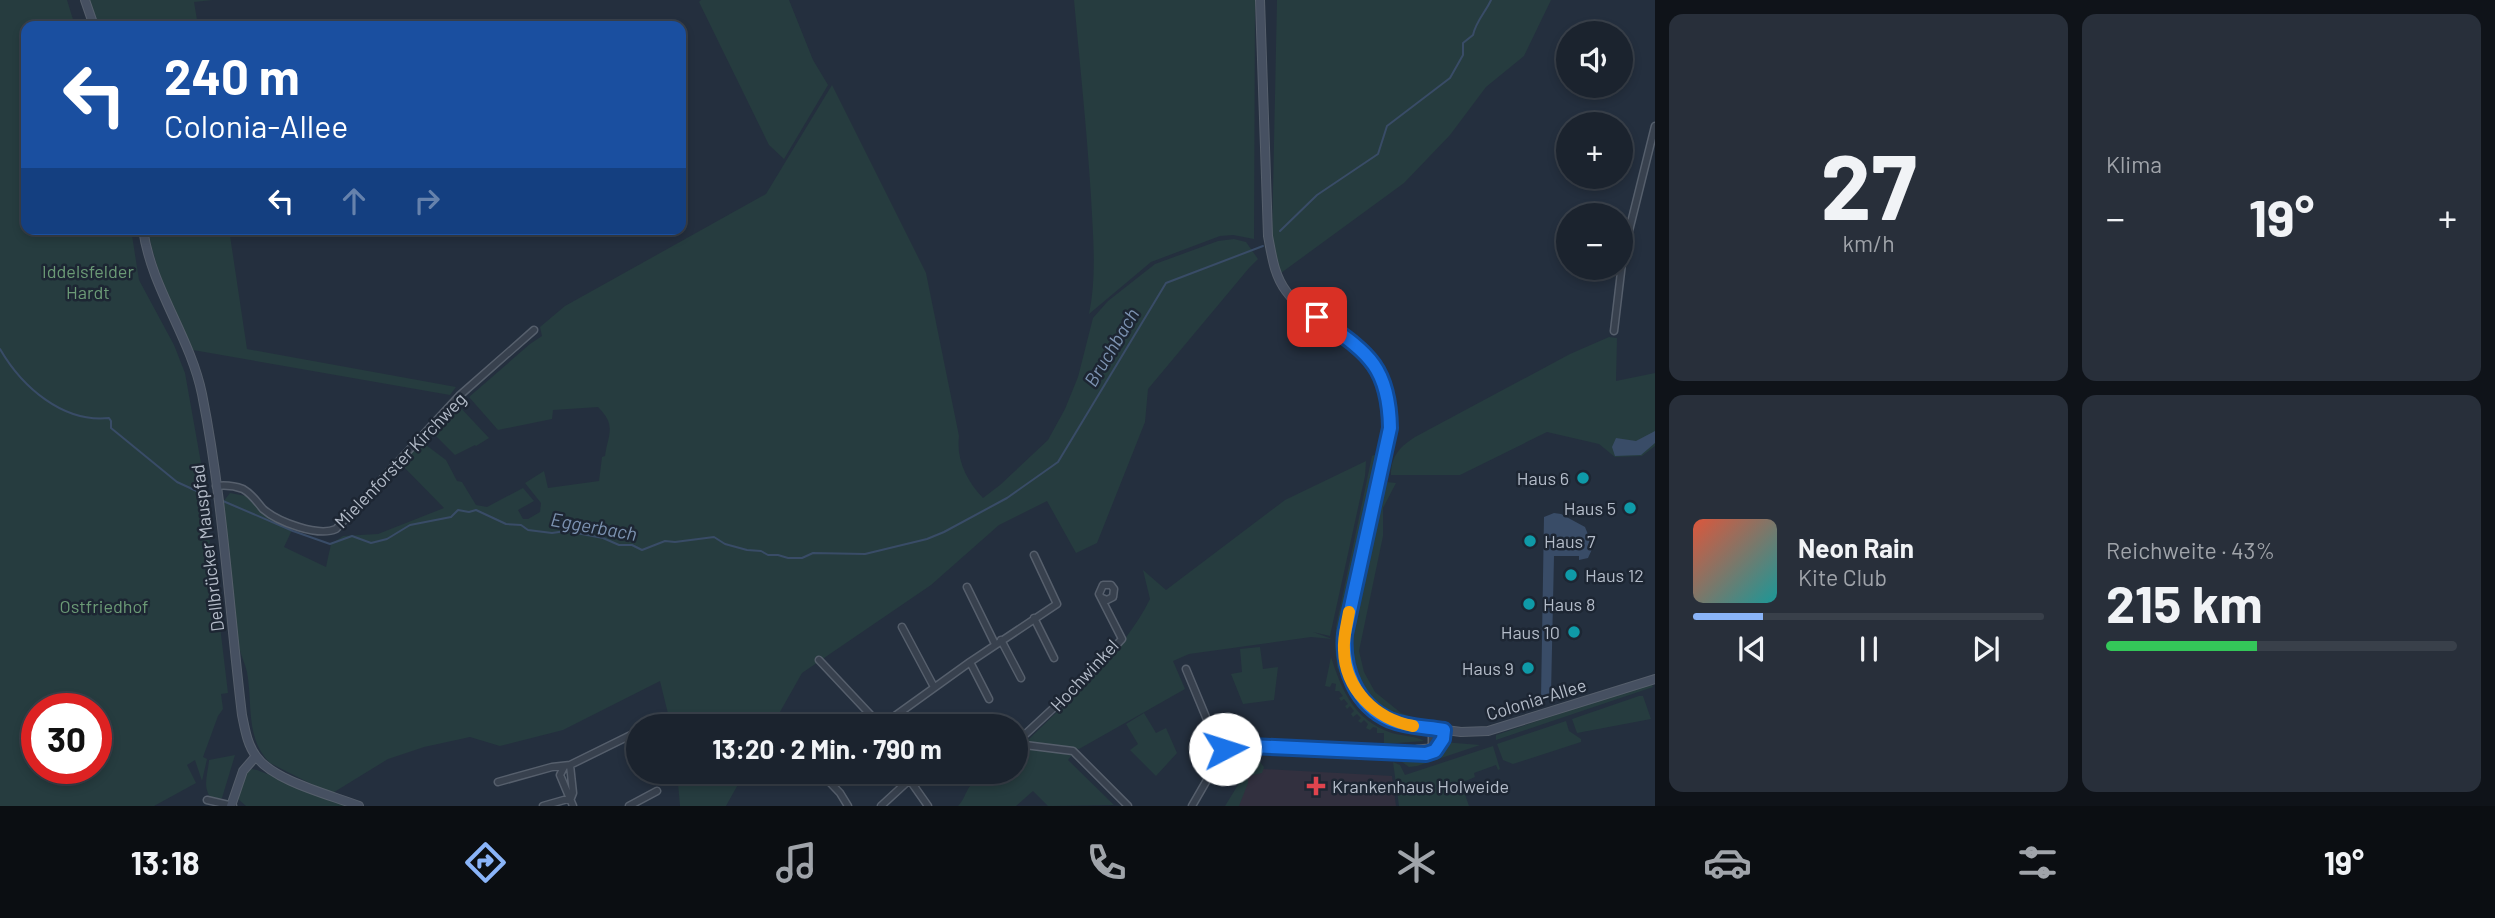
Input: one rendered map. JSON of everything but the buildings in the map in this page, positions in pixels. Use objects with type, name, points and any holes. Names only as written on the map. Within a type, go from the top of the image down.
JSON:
[{"type":"main road","points":[[85,0],[92,21]]},
{"type":"main road","name":"Colonia-Allee","points":[[1260,0],[1268,236],[1274,268],[1296,302],[1361,348],[1385,384],[1389,406],[1390,428],[1348,615],[1344,648],[1354,687],[1377,712],[1389,719],[1444,730],[1488,731],[1655,679]]},
{"type":"main road","name":"Dellbrücker Mauspfad","points":[[144,235],[150,263],[197,374],[216,486],[242,715],[248,741],[256,756]]},
{"type":"main road","points":[[232,806],[243,771],[256,756],[268,768],[288,778],[359,806]]},
{"type":"street","points":[[1614,331],[1623,255],[1655,126]]},
{"type":"street","name":"Mielenforster Kirchweg","points":[[216,486],[244,490],[270,514],[315,532],[329,533],[336,529],[459,396],[534,330]]},
{"type":"street","points":[[900,714],[998,642],[1057,604],[1034,555]]},
{"type":"street","points":[[967,587],[1021,678]]},
{"type":"street","name":"Hochwinkel","points":[[1028,733],[1087,677],[1122,639],[1102,598]]},
{"type":"street","points":[[1034,618],[1054,658]]},
{"type":"street","points":[[902,627],[934,687]]},
{"type":"street","points":[[819,660],[870,714]]},
{"type":"street","points":[[970,662],[989,699]]},
{"type":"street","points":[[1186,669],[1221,749]]},
{"type":"street","points":[[1405,752],[1429,748],[1433,741],[1433,728]]},
{"type":"street","points":[[1192,806],[1221,749],[1229,745],[1426,754],[1435,751],[1443,739],[1444,730]]},
{"type":"street","points":[[498,782],[552,767],[567,766],[626,737]]},
{"type":"street","points":[[1028,745],[1073,751],[1128,806]]},
{"type":"street","points":[[567,766],[573,793],[572,802]]},
{"type":"street","points":[[567,766],[560,775],[572,802]]},
{"type":"street","points":[[831,784],[848,806]]},
{"type":"street","points":[[881,806],[903,784]]},
{"type":"street","points":[[917,784],[928,806]]},
{"type":"street","points":[[629,806],[657,791]]},
{"type":"street","points":[[206,800],[232,806]]},
{"type":"street","points":[[542,806],[572,802]]},
{"type":"shaded area","name":"Krankenhaus Holweide","points":[[1246,768],[1392,776],[1396,806],[1228,806]]},
{"type":"green space","points":[[0,0],[67,0],[73,21],[21,21],[21,235],[132,235],[139,280],[174,345],[185,373],[209,508],[210,518],[207,518],[228,693],[221,694],[223,709],[203,757],[207,759],[202,781],[195,760],[187,765],[196,783],[154,806],[0,806]]},
{"type":"green space","points":[[88,0],[213,0],[194,2],[197,21],[95,21]]},
{"type":"green space","points":[[789,0],[813,60],[828,85],[784,159],[769,145],[699,2]]},
{"type":"green space","points":[[1074,0],[1255,0],[1254,239],[1233,235],[1220,236],[1151,262],[1089,314],[1094,271],[1093,226]]},
{"type":"green space","points":[[1277,0],[1551,0],[1524,56],[1486,87],[1450,135],[1404,183],[1281,273],[1272,238]]},
{"type":"green space","points":[[832,85],[926,273],[959,436],[961,462],[972,485],[983,498],[1048,440],[1078,377],[1093,318],[1108,301],[1155,264],[1218,241],[1234,239],[1246,242],[1258,259],[1148,389],[1145,422],[1097,543],[1076,553],[1047,501],[999,525],[931,585],[802,673],[779,714],[668,714],[660,681],[563,730],[500,746],[470,737],[424,747],[388,759],[331,794],[270,763],[262,753],[253,732],[249,684],[236,629],[223,502],[230,493],[246,496],[259,509],[293,528],[284,547],[326,567],[331,544],[343,536],[378,534],[444,508],[400,463],[422,442],[446,460],[457,481],[462,482],[476,505],[487,507],[523,488],[534,501],[518,510],[523,519],[540,512],[541,503],[525,483],[544,471],[548,488],[599,481],[602,457],[605,456],[610,430],[608,420],[598,407],[553,410],[552,419],[498,430],[469,397],[542,336],[540,327],[565,306],[766,194]]},
{"type":"green space","points":[[149,235],[230,235],[247,349],[456,387],[450,395],[193,350],[161,276]]},
{"type":"green space","points":[[1609,337],[1617,338],[1616,381],[1655,373],[1655,446],[1642,456],[1615,457],[1599,444],[1547,432],[1460,475],[1391,475],[1398,452],[1415,437],[1570,354]]},
{"type":"green space","points":[[458,405],[489,438],[455,455],[433,433]]},
{"type":"green space","points":[[1379,453],[1340,638],[1341,653],[1348,681],[1373,714],[1400,727],[1420,730],[1430,736],[1396,731],[1370,717],[1350,695],[1337,667],[1336,627],[1372,456]]},
{"type":"green space","points":[[1366,461],[1330,636],[1313,632],[1332,639],[1311,637],[1189,654],[1173,661],[1185,689],[1079,749],[1028,742],[1094,675],[1139,619],[1150,599],[1143,570],[1166,590],[1285,500]]},
{"type":"green space","points":[[1386,482],[1396,483],[1383,508],[1383,536],[1359,651],[1364,672],[1375,692],[1401,713],[1424,721],[1423,723],[1406,720],[1379,708],[1360,688],[1349,660],[1347,643],[1380,486]]},
{"type":"green space","points":[[1260,647],[1263,669],[1278,667],[1274,700],[1243,704],[1231,674],[1242,672],[1240,649]]},
{"type":"green space","points":[[1331,657],[1345,693],[1359,712],[1392,733],[1424,741],[1384,744],[1384,733],[1377,733],[1377,728],[1366,728],[1368,724],[1364,720],[1361,723],[1358,721],[1361,718],[1357,714],[1353,717],[1351,714],[1354,711],[1350,706],[1347,709],[1345,706],[1348,704],[1339,698],[1343,696],[1339,691],[1335,691],[1336,684],[1325,686]]},
{"type":"green space","points":[[1651,683],[1653,687],[1496,740],[1496,735]]},
{"type":"green space","points":[[1643,696],[1651,719],[1577,733],[1572,719]]},
{"type":"green space","points":[[1144,713],[1156,733],[1166,728],[1177,753],[1156,776],[1130,750],[1138,744],[1126,724]]},
{"type":"green space","points":[[1566,721],[1569,731],[1581,739],[1581,742],[1513,764],[1503,760],[1497,744]]},
{"type":"green space","points":[[1443,742],[1480,745],[1417,766],[1409,767],[1395,757],[1433,754],[1438,752]]},
{"type":"green space","points":[[1493,746],[1500,769],[1498,770],[1496,765],[1474,773],[1475,777],[1461,783],[1469,806],[1399,806],[1393,762],[1400,765],[1405,775]]},
{"type":"green space","points":[[1028,748],[1072,755],[1068,760],[1114,805],[1048,806],[1033,791],[1016,806],[958,806],[970,786],[1028,784]]},
{"type":"green space","points":[[235,755],[222,798],[213,800],[206,786],[209,760]]},
{"type":"green space","points":[[1242,761],[1260,762],[1264,767],[1262,773],[1248,776],[1239,806],[1225,806],[1238,785]]},
{"type":"green space","points":[[251,769],[347,806],[246,806],[237,798],[245,772]]},
{"type":"green space","points":[[678,784],[738,784],[726,806],[680,806]]},
{"type":"water","points":[[1655,431],[1655,443],[1641,455],[1615,456],[1612,447],[1616,438],[1636,441]]},
{"type":"water","points":[[1554,513],[1585,527],[1593,547],[1588,558],[1579,560],[1579,556],[1554,556],[1551,694],[1541,698],[1544,517]]},
{"type":"waterway","name":"Bruchbach","points":[[1280,231],[1317,195],[1378,154],[1387,126],[1450,78],[1463,55],[1463,43],[1473,35],[1491,0]]},
{"type":"waterway","name":"Eggerbach","points":[[223,501],[330,544],[352,536],[371,543],[387,539],[410,525],[451,517],[458,510],[476,510],[506,524],[521,525],[528,530],[552,533],[566,531],[603,538],[619,545],[632,545],[642,550],[665,541],[714,537],[725,544],[747,550],[802,558],[813,553],[865,554],[927,539],[1007,498],[1058,462],[1166,283],[1263,246]]},
{"type":"waterway","name":"Eggerbach","points":[[0,349],[20,377],[46,400],[76,415],[109,418],[111,428],[177,482],[201,493]]},
{"type":"slow traffic","points":[[1349,612],[1344,648],[1354,687],[1377,712],[1389,719],[1413,726]]},
{"type":"place","name":"Haus 6","points":[[1583,478]]},
{"type":"place","name":"Haus 5","points":[[1630,508]]},
{"type":"place","name":"Haus 7","points":[[1530,541]]},
{"type":"place","name":"Haus 12","points":[[1571,575]]},
{"type":"place","name":"Haus 8","points":[[1529,604]]},
{"type":"place","name":"Haus 10","points":[[1574,632]]},
{"type":"place","name":"Haus 9","points":[[1528,668]]},
{"type":"place","name":"Krankenhaus Holweide","points":[[1316,786]]},
{"type":"route","points":[[1225,749],[1224,747],[1229,745],[1426,754],[1435,751],[1443,739],[1444,730],[1408,725],[1377,712],[1354,687],[1347,667],[1345,634],[1390,428],[1389,406],[1385,384],[1374,364],[1361,348],[1317,317]]},
{"type":"park label","name":"Iddelsfelder Hardt","points":[[88,281]]},
{"type":"park label","name":"Ostfriedhof","points":[[104,606]]}]
